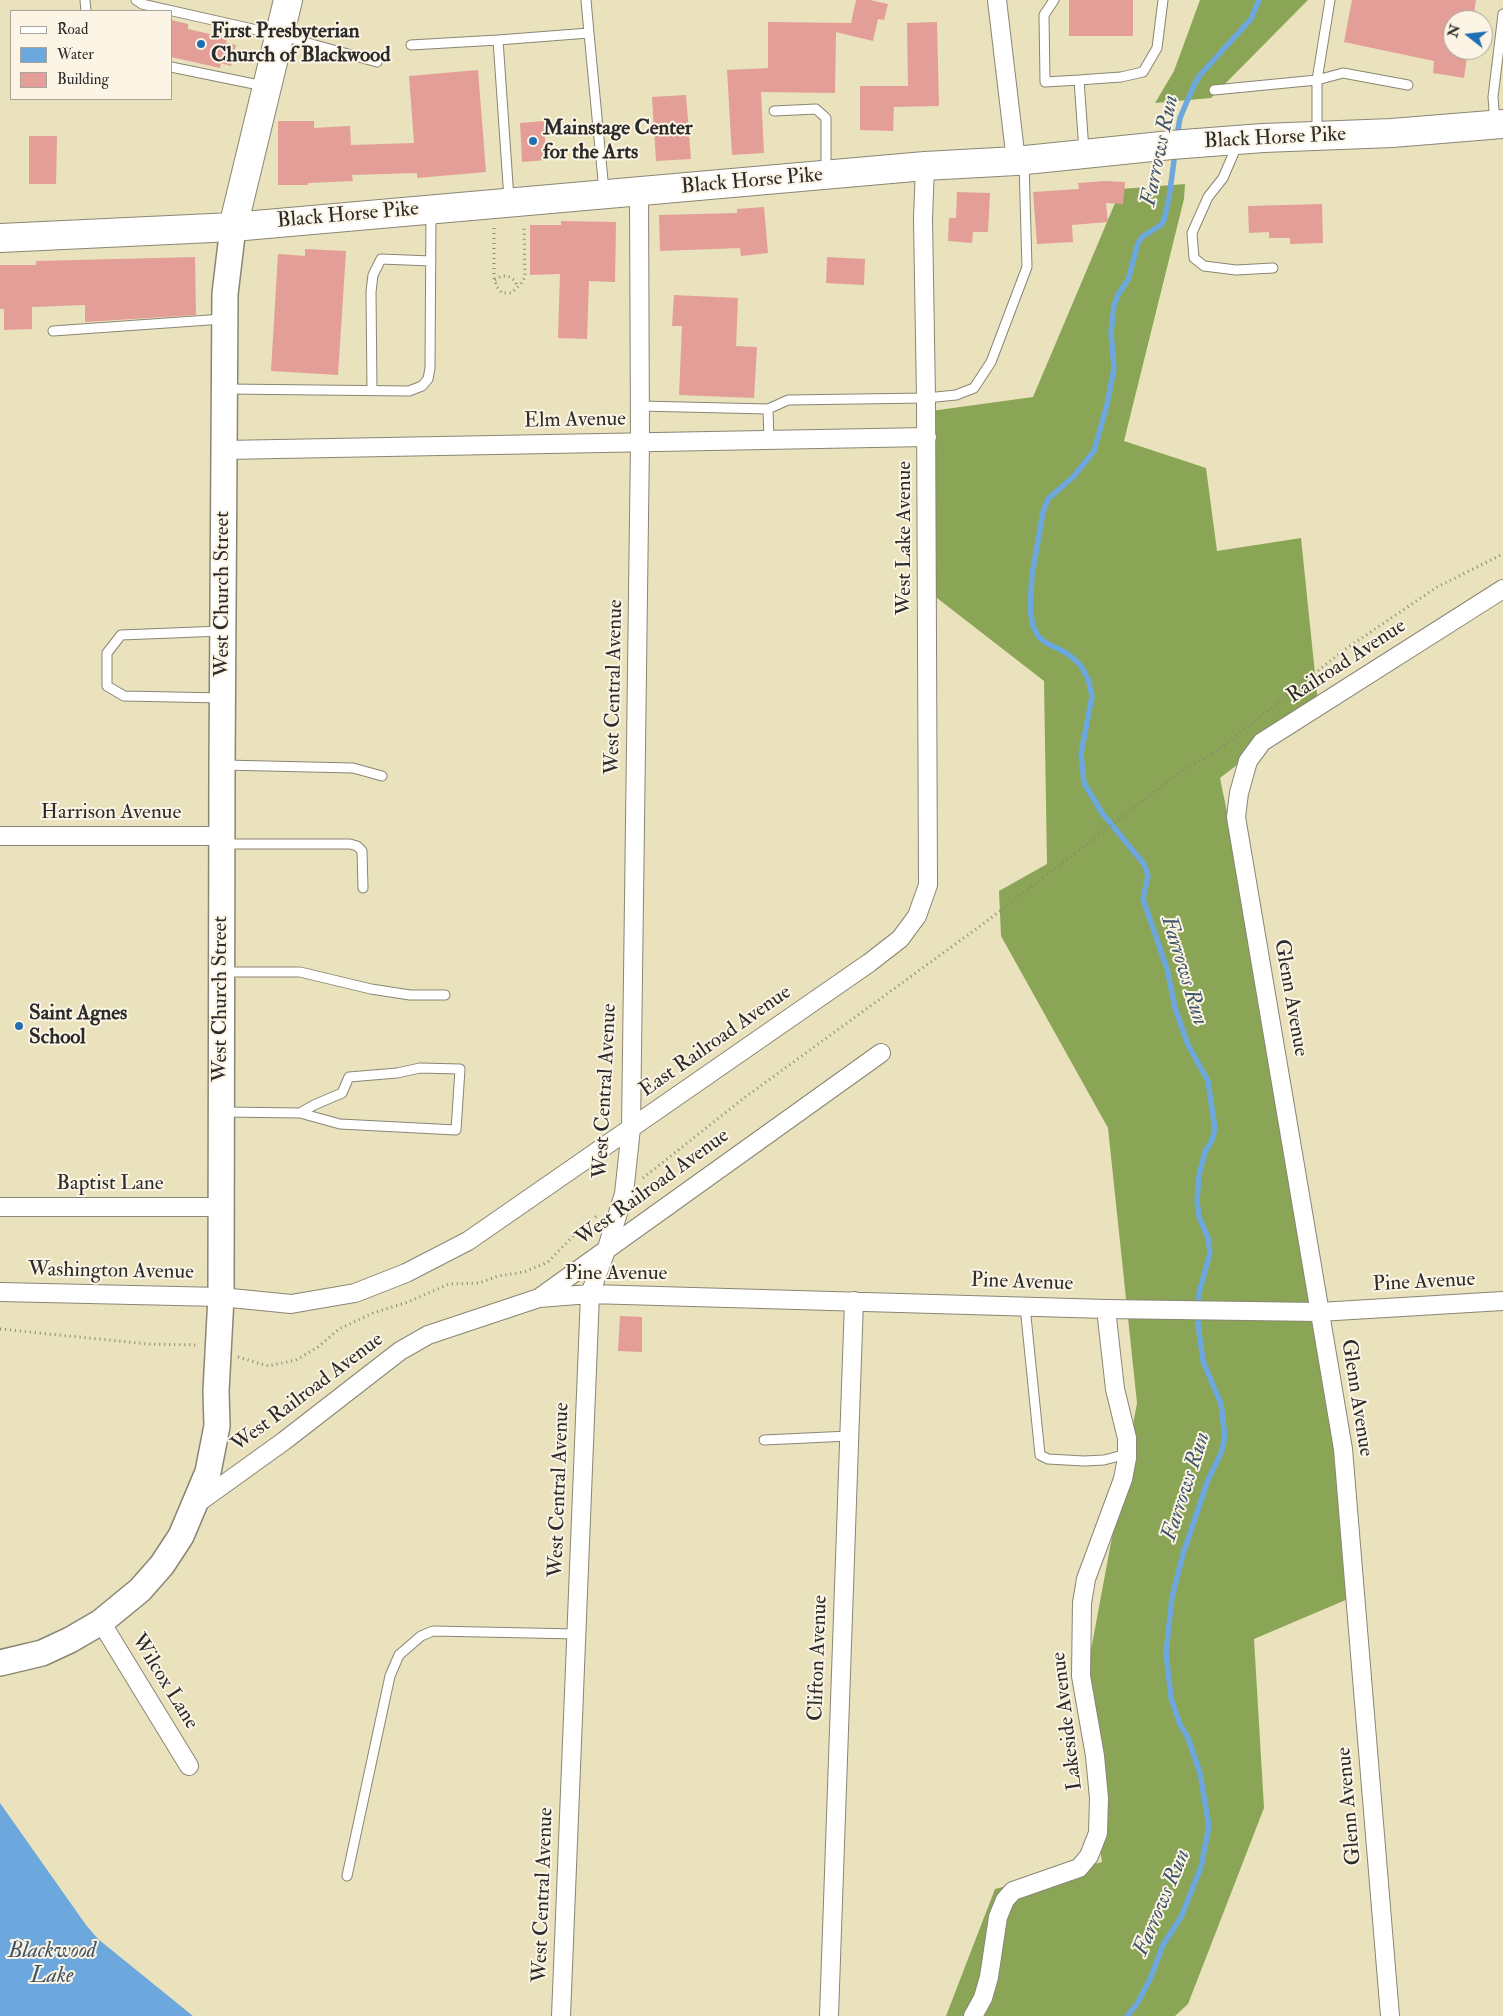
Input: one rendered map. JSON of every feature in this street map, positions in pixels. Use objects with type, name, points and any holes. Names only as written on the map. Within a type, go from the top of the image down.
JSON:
[{"type":"main road","points":[[233,227],[288,0]]},
{"type":"main road","name":"Black Horse Pike","points":[[0,238],[233,227],[1239,140],[1392,133],[1499,124]]},
{"type":"main road","name":"West Church Street","points":[[0,1663],[42,1653],[101,1622],[140,1590],[162,1565],[181,1536],[208,1472],[217,1426],[216,1390],[221,1297],[225,294],[233,227]]},
{"type":"street","points":[[997,0],[1020,160]]},
{"type":"street","name":"West Lake Avenue","points":[[920,908],[928,885],[925,166]]},
{"type":"street","name":"West Central Avenue","points":[[561,2016],[590,1294],[608,1248],[624,1194],[632,1128],[640,442],[639,192]]},
{"type":"street","name":"Elm Avenue","points":[[224,450],[927,437]]},
{"type":"street","name":"Railroad Avenue","points":[[1238,792],[1248,760],[1262,742],[1503,589]]},
{"type":"street","name":"Glenn Avenue","points":[[1238,792],[1236,817],[1343,1449],[1390,2016]]},
{"type":"street","name":"Harrison Avenue","points":[[0,836],[222,840]]},
{"type":"street","name":"East Railroad Avenue","points":[[221,1297],[291,1304],[355,1293],[406,1272],[468,1241],[869,963],[900,939],[917,916],[920,908]]},
{"type":"street","name":"West Railroad Avenue","points":[[194,1505],[284,1441],[400,1351],[428,1334],[539,1298],[881,1053]]},
{"type":"street","name":"Baptist Lane","points":[[0,1207],[221,1207]]},
{"type":"street","name":"Washington Avenue","points":[[0,1292],[221,1297]]},
{"type":"street","name":"Pine Avenue","points":[[539,1298],[590,1294],[1106,1309],[1319,1312],[1503,1301]]},
{"type":"street","name":"Clifton Avenue","points":[[829,2016],[854,1301]]},
{"type":"street","name":"Lakeside Avenue","points":[[973,2016],[983,1998],[989,1977],[998,1917],[1005,1900],[1013,1891],[1079,1868],[1089,1856],[1098,1833],[1099,1798],[1095,1756],[1081,1676],[1082,1603],[1086,1579],[1123,1479],[1127,1454],[1127,1438],[1114,1389],[1106,1309]]},
{"type":"street","name":"Wilcox Lane","points":[[101,1622],[189,1766]]},
{"type":"lane","points":[[136,0],[142,4],[168,10]]},
{"type":"lane","points":[[586,0],[604,194]]},
{"type":"lane","points":[[1054,0],[1044,15],[1045,82],[1122,77],[1143,72],[1157,48],[1163,0]]},
{"type":"lane","points":[[1317,136],[1317,80],[1330,0]]},
{"type":"lane","points":[[172,11],[279,36],[377,62]]},
{"type":"lane","points":[[1499,124],[1493,97],[1503,14]]},
{"type":"lane","points":[[411,45],[589,33]]},
{"type":"lane","points":[[498,40],[510,202]]},
{"type":"lane","points":[[172,67],[267,87]]},
{"type":"lane","points":[[1214,90],[1317,80],[1343,73],[1408,85]]},
{"type":"lane","points":[[1079,80],[1085,154]]},
{"type":"lane","points":[[774,111],[816,109],[826,118],[826,175]]},
{"type":"lane","points":[[1239,140],[1223,178],[1208,197],[1192,233],[1194,258],[1204,266],[1236,270],[1273,268]]},
{"type":"lane","points":[[640,406],[768,409],[788,400],[926,398],[956,395],[974,388],[991,362],[1027,267],[1020,160]]},
{"type":"lane","points":[[224,389],[416,390],[422,386],[428,379],[430,368],[431,209]]},
{"type":"lane","points":[[372,390],[371,292],[373,275],[381,260],[431,261]]},
{"type":"lane","points":[[53,331],[225,319]]},
{"type":"lane","points":[[768,409],[769,440]]},
{"type":"lane","points":[[222,698],[124,696],[107,686],[107,653],[121,636],[223,631]]},
{"type":"lane","points":[[222,765],[353,768],[382,776]]},
{"type":"lane","points":[[222,840],[350,844],[357,846],[362,851],[363,888]]},
{"type":"lane","points":[[221,972],[300,972],[410,995],[445,995]]},
{"type":"lane","points":[[221,1112],[300,1113],[340,1124],[456,1130],[460,1069],[420,1068],[397,1073],[349,1077],[342,1093],[300,1113]]},
{"type":"lane","points":[[1025,1306],[1040,1455],[1048,1459],[1084,1461],[1104,1460],[1127,1454]]},
{"type":"lane","points":[[764,1440],[849,1436]]},
{"type":"lane","points":[[347,1876],[390,1676],[399,1655],[421,1636],[433,1631],[577,1634]]},
{"type":"path","points":[[494,228],[496,287],[502,293],[511,293],[518,287],[525,276],[524,225]]},
{"type":"path","points":[[495,280],[502,276],[508,276],[514,280],[518,287]]},
{"type":"path","points":[[1065,859],[1184,769],[1217,751],[1344,650],[1437,587],[1503,554]]},
{"type":"green space","points":[[1200,0],[1308,0],[1211,98],[1155,103],[1174,71]]},
{"type":"green space","points":[[1185,184],[1184,199],[1124,441],[1206,468],[1217,551],[1301,538],[1318,703],[1220,778],[1323,1284],[1348,1599],[1254,1639],[1264,1808],[1188,2004],[1175,2016],[946,2016],[995,1889],[1102,1862],[1080,1709],[1137,1403],[1108,1128],[1001,936],[999,891],[1047,864],[1044,681],[928,591],[931,411],[1033,397],[1121,189]]},
{"type":"water","name":"Blackwood Lake","points":[[0,1803],[86,1925],[98,1939],[193,2016],[0,2016]]},
{"type":"building","points":[[856,0],[870,0],[888,4],[884,20],[878,19],[873,41],[836,32],[835,93],[761,92],[764,153],[732,155],[727,70],[768,68],[768,22],[851,23]]},
{"type":"building","points":[[1069,0],[1133,0],[1133,36],[1069,36]]},
{"type":"building","points":[[1352,0],[1476,0],[1474,10],[1443,10],[1443,60],[1467,60],[1464,78],[1433,73],[1434,61],[1344,42]]},
{"type":"building","name":"First Presbyterian Church of Blackwood","points":[[172,20],[188,24],[188,29],[227,38],[226,43],[236,45],[231,66],[221,63],[220,68],[172,57]]},
{"type":"building","points":[[937,22],[939,106],[894,107],[893,131],[860,130],[860,86],[908,86],[907,23]]},
{"type":"building","points":[[478,70],[486,172],[417,178],[417,173],[352,175],[353,181],[308,183],[308,185],[278,185],[278,121],[314,121],[314,128],[350,126],[351,145],[414,143],[409,76]]},
{"type":"building","points":[[686,95],[691,159],[656,161],[652,97]]},
{"type":"building","name":"Mainstage Center for the Arts","points":[[544,121],[546,160],[522,162],[520,123]]},
{"type":"building","points":[[29,136],[57,136],[56,184],[29,184]]},
{"type":"building","points":[[1125,182],[1123,204],[1106,203],[1108,222],[1072,225],[1073,242],[1037,244],[1033,192],[1079,189],[1078,183]]},
{"type":"building","points":[[957,192],[990,193],[988,232],[973,232],[972,243],[948,241],[949,218],[956,218]]},
{"type":"building","points":[[1322,204],[1323,243],[1290,244],[1290,238],[1269,238],[1269,232],[1249,233],[1248,206]]},
{"type":"building","points":[[764,207],[768,253],[741,256],[740,248],[660,251],[659,215],[737,213],[737,209]]},
{"type":"building","points":[[561,221],[616,222],[615,282],[589,281],[587,339],[558,338],[560,274],[530,275],[530,225],[561,225]]},
{"type":"building","points":[[305,249],[346,251],[338,375],[271,371],[278,254],[305,256]]},
{"type":"building","points":[[195,257],[196,315],[85,322],[85,305],[32,307],[32,329],[4,330],[4,309],[0,309],[0,265],[36,265],[36,261]]},
{"type":"building","points":[[827,257],[865,259],[864,285],[826,283]]},
{"type":"building","points":[[674,295],[738,298],[736,346],[757,347],[754,398],[679,395],[682,326],[672,326]]},
{"type":"building","points":[[620,1316],[642,1317],[642,1352],[618,1351]]},
{"type":"waterway","name":"Farrows Run","points":[[1177,136],[1180,118],[1200,75],[1251,19],[1259,0]]},
{"type":"waterway","name":"Farrows Run","points":[[1127,2016],[1137,2004],[1150,1979],[1163,1945],[1181,1917],[1201,1867],[1209,1826],[1200,1773],[1171,1698],[1166,1653],[1172,1597],[1183,1554],[1208,1480],[1221,1453],[1225,1437],[1221,1404],[1203,1361],[1198,1324],[1199,1293],[1210,1253],[1208,1238],[1199,1217],[1197,1201],[1199,1175],[1205,1152],[1212,1140],[1215,1129],[1208,1081],[1188,1045],[1175,1008],[1167,969],[1143,899],[1148,876],[1144,864],[1102,813],[1084,783],[1081,754],[1092,696],[1088,679],[1081,666],[1073,658],[1046,643],[1038,636],[1033,626],[1030,609],[1032,575],[1043,512],[1048,499],[1074,476],[1094,451],[1107,405],[1114,368],[1111,333],[1114,305],[1119,293],[1128,280],[1138,243],[1142,237],[1161,225],[1164,220],[1175,153]]},
{"type":"place","name":"First Presbyterian Church of Blackwood","points":[[201,44]]},
{"type":"place","name":"Mainstage Center for the Arts","points":[[533,141]]},
{"type":"place","name":"Saint Agnes School","points":[[19,1026]]}]
